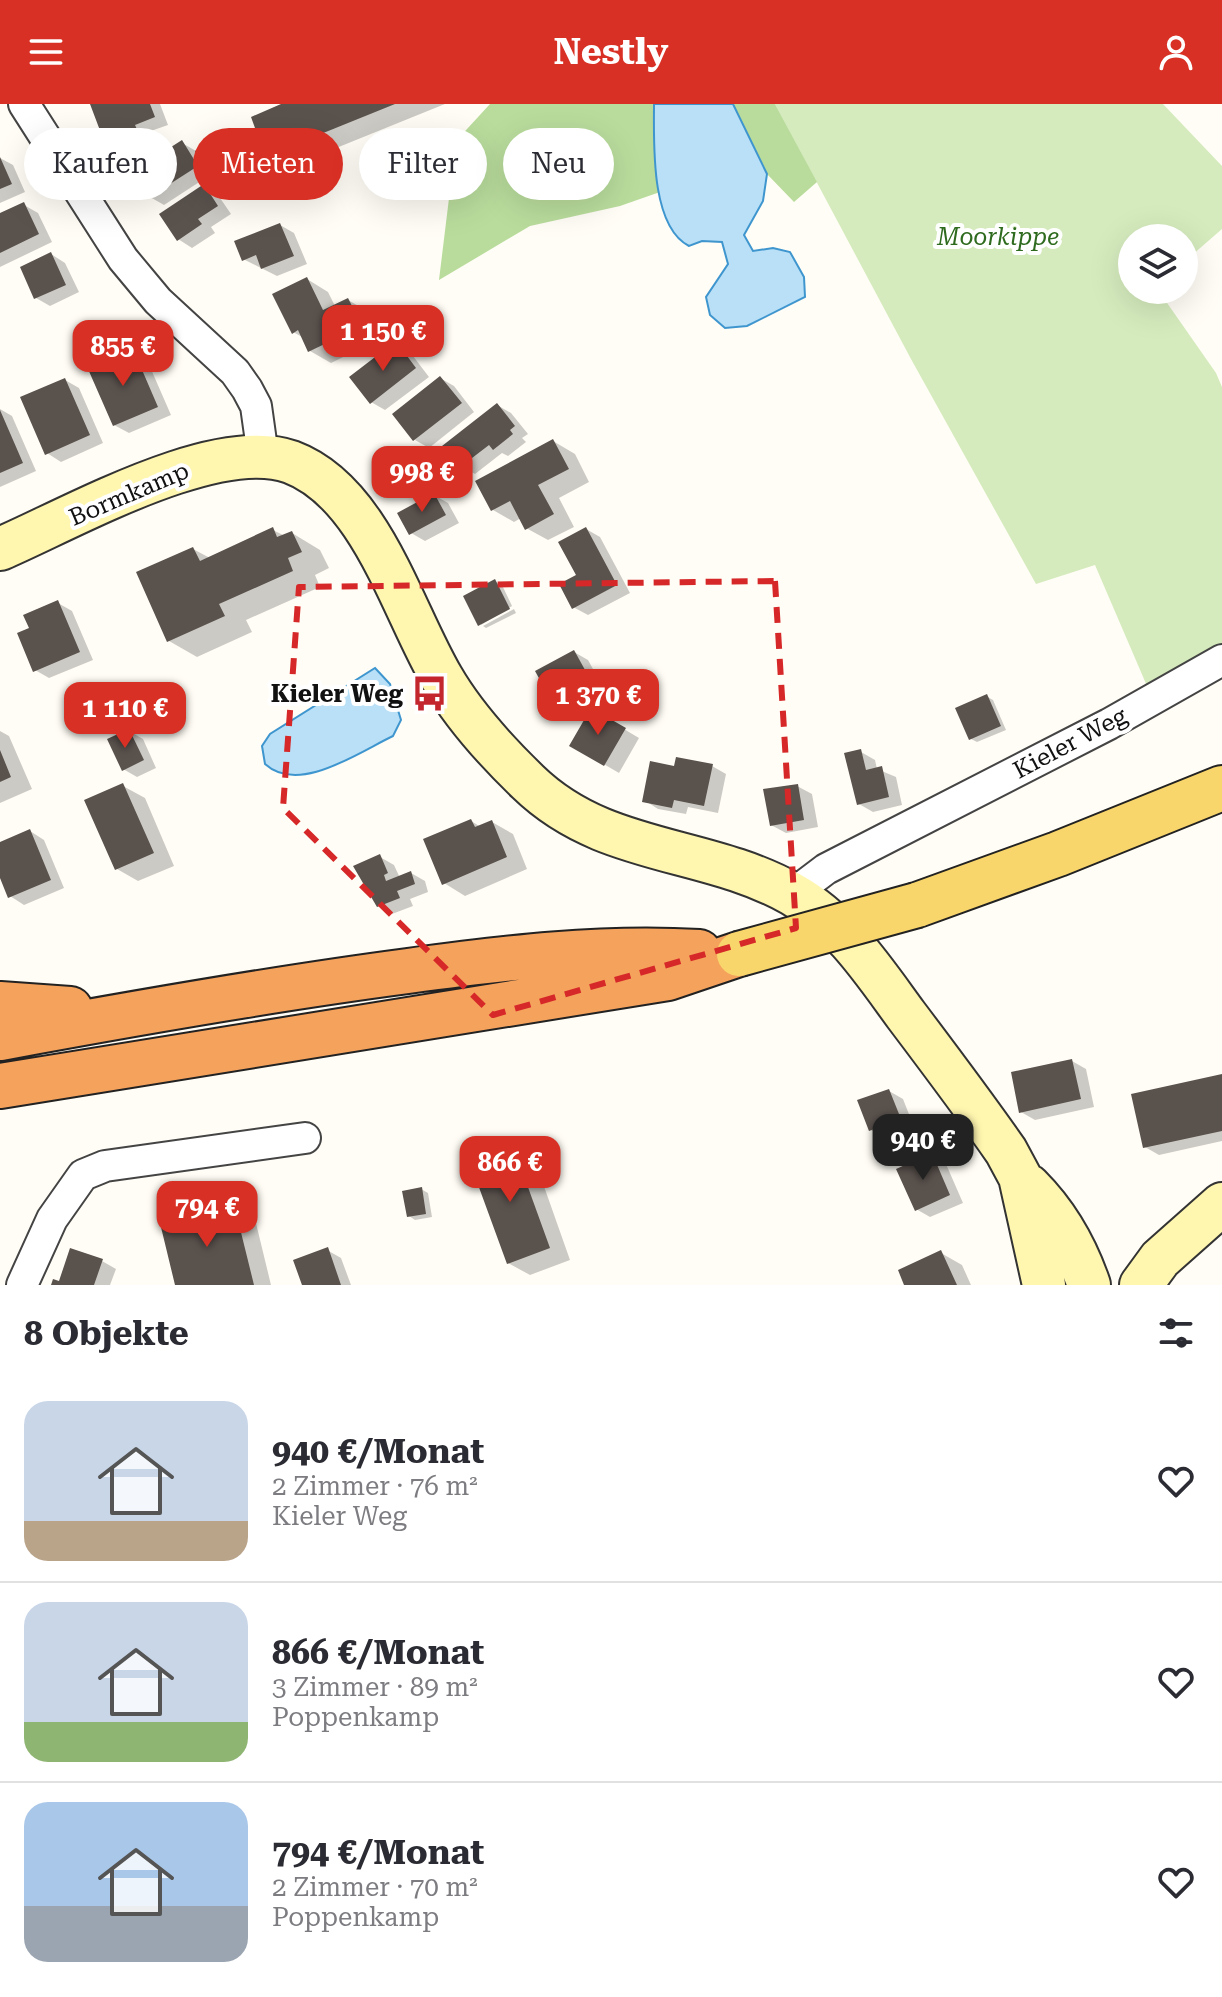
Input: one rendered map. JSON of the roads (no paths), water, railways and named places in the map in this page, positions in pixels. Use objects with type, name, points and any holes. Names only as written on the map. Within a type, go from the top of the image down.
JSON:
[{"type":"highway","points":[[0,1038],[317,983],[510,958],[592,952],[739,954]]},
{"type":"highway","points":[[0,1086],[668,978],[739,954]]},
{"type":"highway","points":[[0,1004],[140,1014]]},
{"type":"main road","points":[[739,954],[917,905],[1058,854],[1222,788]]},
{"type":"street","points":[[24,104],[123,259],[158,301],[235,372],[247,389],[256,406],[263,456],[293,463],[323,481],[343,499],[371,539],[444,682],[488,738],[540,792],[603,833],[740,872],[793,894],[844,933],[969,1097],[1020,1177],[1053,1212],[1071,1240],[1089,1285]]},
{"type":"street","name":"Bormkamp","points":[[0,549],[192,467],[226,458],[263,456]]},
{"type":"street","name":"Kieler Weg","points":[[793,894],[826,869],[1109,724],[1222,660]]},
{"type":"street","points":[[22,1285],[52,1219],[83,1175],[105,1166],[305,1138]]},
{"type":"street","points":[[1020,1177],[1044,1285]]},
{"type":"street","points":[[1111,1285],[1126,1272],[1150,1272],[1222,1204]]},
{"type":"water","points":[[654,104],[733,104],[767,174],[763,201],[744,235],[753,251],[773,248],[790,252],[804,277],[805,297],[747,326],[725,328],[710,315],[706,297],[728,264],[722,242],[702,241],[689,246],[676,236],[667,221],[657,182]]},
{"type":"water","points":[[375,668],[390,684],[401,720],[393,736],[347,760],[311,773],[295,775],[279,772],[265,764],[262,746],[270,734]]},
{"type":"place","name":"Kieler Weg","points":[[429,694]]},
{"type":"park label","name":"Moorkippe","points":[[998,237]]}]
